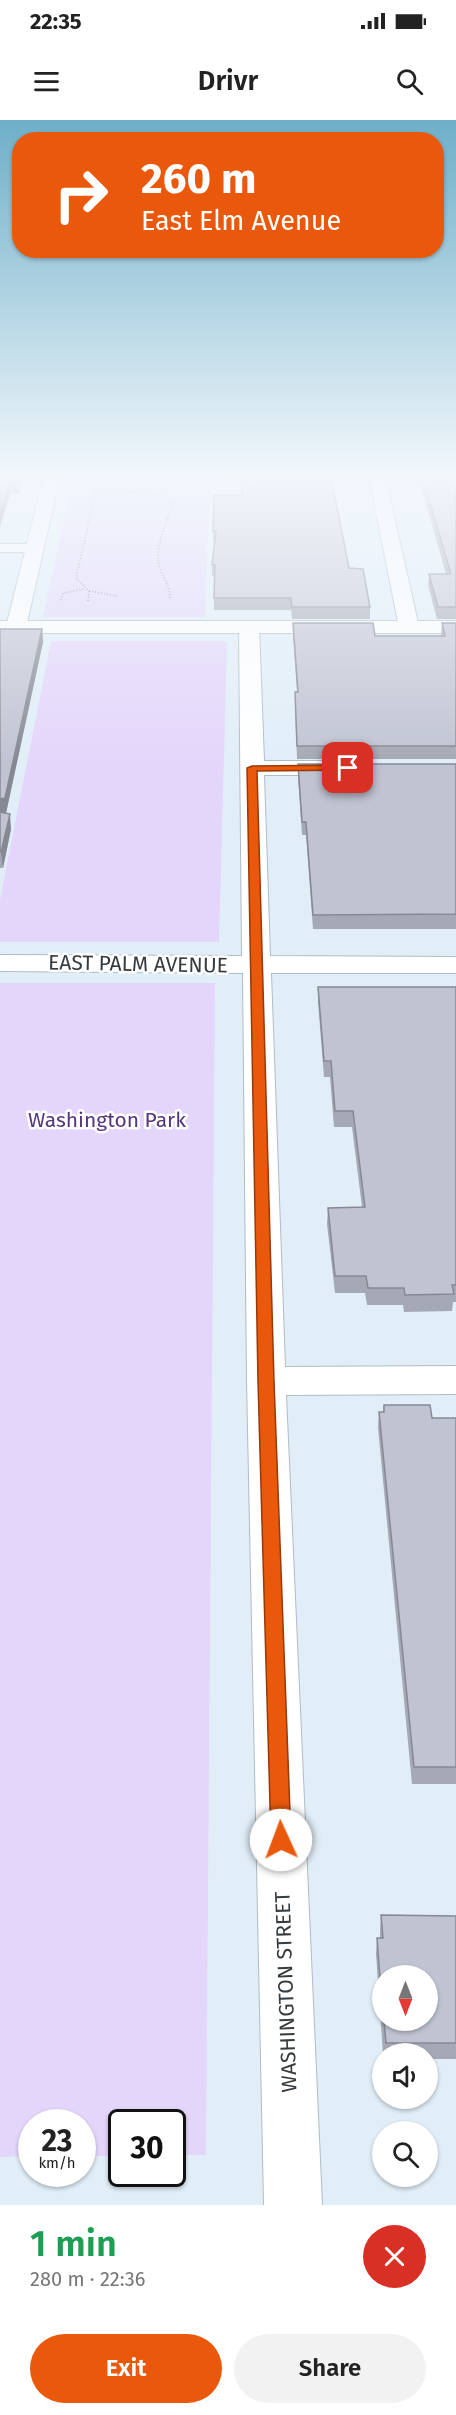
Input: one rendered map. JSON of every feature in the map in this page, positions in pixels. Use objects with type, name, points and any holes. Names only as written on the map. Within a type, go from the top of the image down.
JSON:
[{"type":"street","points":[[28,569],[8,627],[456,627]]},
{"type":"street","points":[[397,569],[409,627]]},
{"type":"street","name":"WASHINGTON STREET","points":[[249,627],[266,1381],[293,2205]]},
{"type":"street","points":[[252,768],[364,768]]},
{"type":"street","name":"EAST PALM AVENUE","points":[[0,963],[456,965]]},
{"type":"street","points":[[266,1381],[456,1380]]},
{"type":"path","points":[[78,569],[76,578],[89,591],[88,605]]},
{"type":"path","points":[[162,569],[171,589],[168,607]]},
{"type":"green space","points":[[53,569],[207,569],[205,617],[43,617]]},
{"type":"green space","points":[[51,641],[223,641],[227,643],[219,942],[0,942],[0,900]]},
{"type":"green space","name":"Washington Park","points":[[0,983],[215,983],[206,2155],[186,2155],[186,2109],[108,2109],[108,2156],[96,2156],[96,2109],[18,2109],[18,2156],[0,2157]]},
{"type":"building","points":[[215,569],[363,569],[370,607],[292,607],[291,598],[214,598]]},
{"type":"building","points":[[450,569],[456,569],[456,607],[438,607],[429,574],[451,574]]},
{"type":"building","points":[[293,623],[373,623],[375,636],[445,636],[442,623],[456,623],[456,746],[297,746],[295,692],[298,692]]},
{"type":"building","points":[[0,629],[42,629],[5,798],[0,799]]},
{"type":"building","points":[[298,764],[456,764],[456,914],[313,915],[306,822],[302,822]]},
{"type":"building","points":[[0,812],[10,814],[1,852],[0,852]]},
{"type":"building","points":[[318,987],[456,987],[456,1285],[452,1285],[454,1294],[405,1295],[404,1288],[368,1288],[366,1276],[335,1276],[328,1208],[365,1207],[353,1111],[335,1111],[331,1061],[324,1061]]},
{"type":"building","points":[[384,1405],[430,1405],[432,1418],[456,1418],[456,1767],[414,1767],[379,1412],[384,1412]]},
{"type":"building","points":[[381,1915],[456,1916],[456,2043],[386,2043],[385,2031],[438,2031],[438,1965],[379,1965],[377,1938],[383,1938]]},
{"type":"route","points":[[281,1840],[266,1381],[252,768],[348,768]]}]
